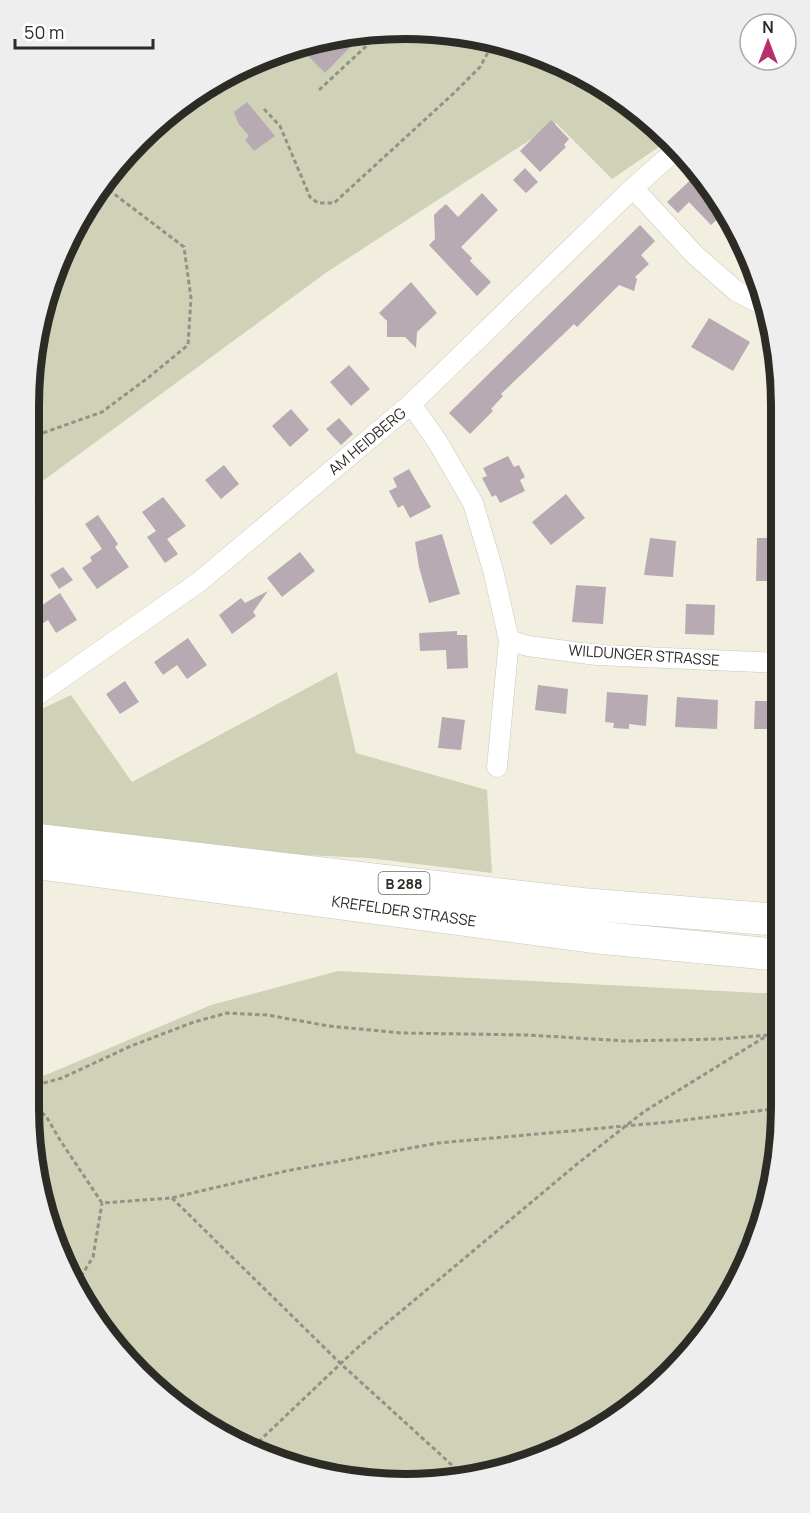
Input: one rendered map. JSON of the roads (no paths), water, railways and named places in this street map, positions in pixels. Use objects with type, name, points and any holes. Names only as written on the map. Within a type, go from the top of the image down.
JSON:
[{"type":"highway","name":"KREFELDER STRASSE","points":[[39,840],[582,904],[771,919]]},
{"type":"highway","name":"KREFELDER STRASSE","points":[[39,863],[593,937],[771,954]]},
{"type":"street","name":"AM HEIDBERG","points":[[39,694],[199,582],[411,404],[633,188],[671,154]]},
{"type":"street","points":[[633,188],[695,255],[736,291],[756,302]]},
{"type":"street","points":[[411,404],[437,441],[473,503],[494,570],[509,640],[498,767]]},
{"type":"street","name":"WILDUNGER STRASSE","points":[[509,640],[528,646],[597,655],[771,663]]}]
